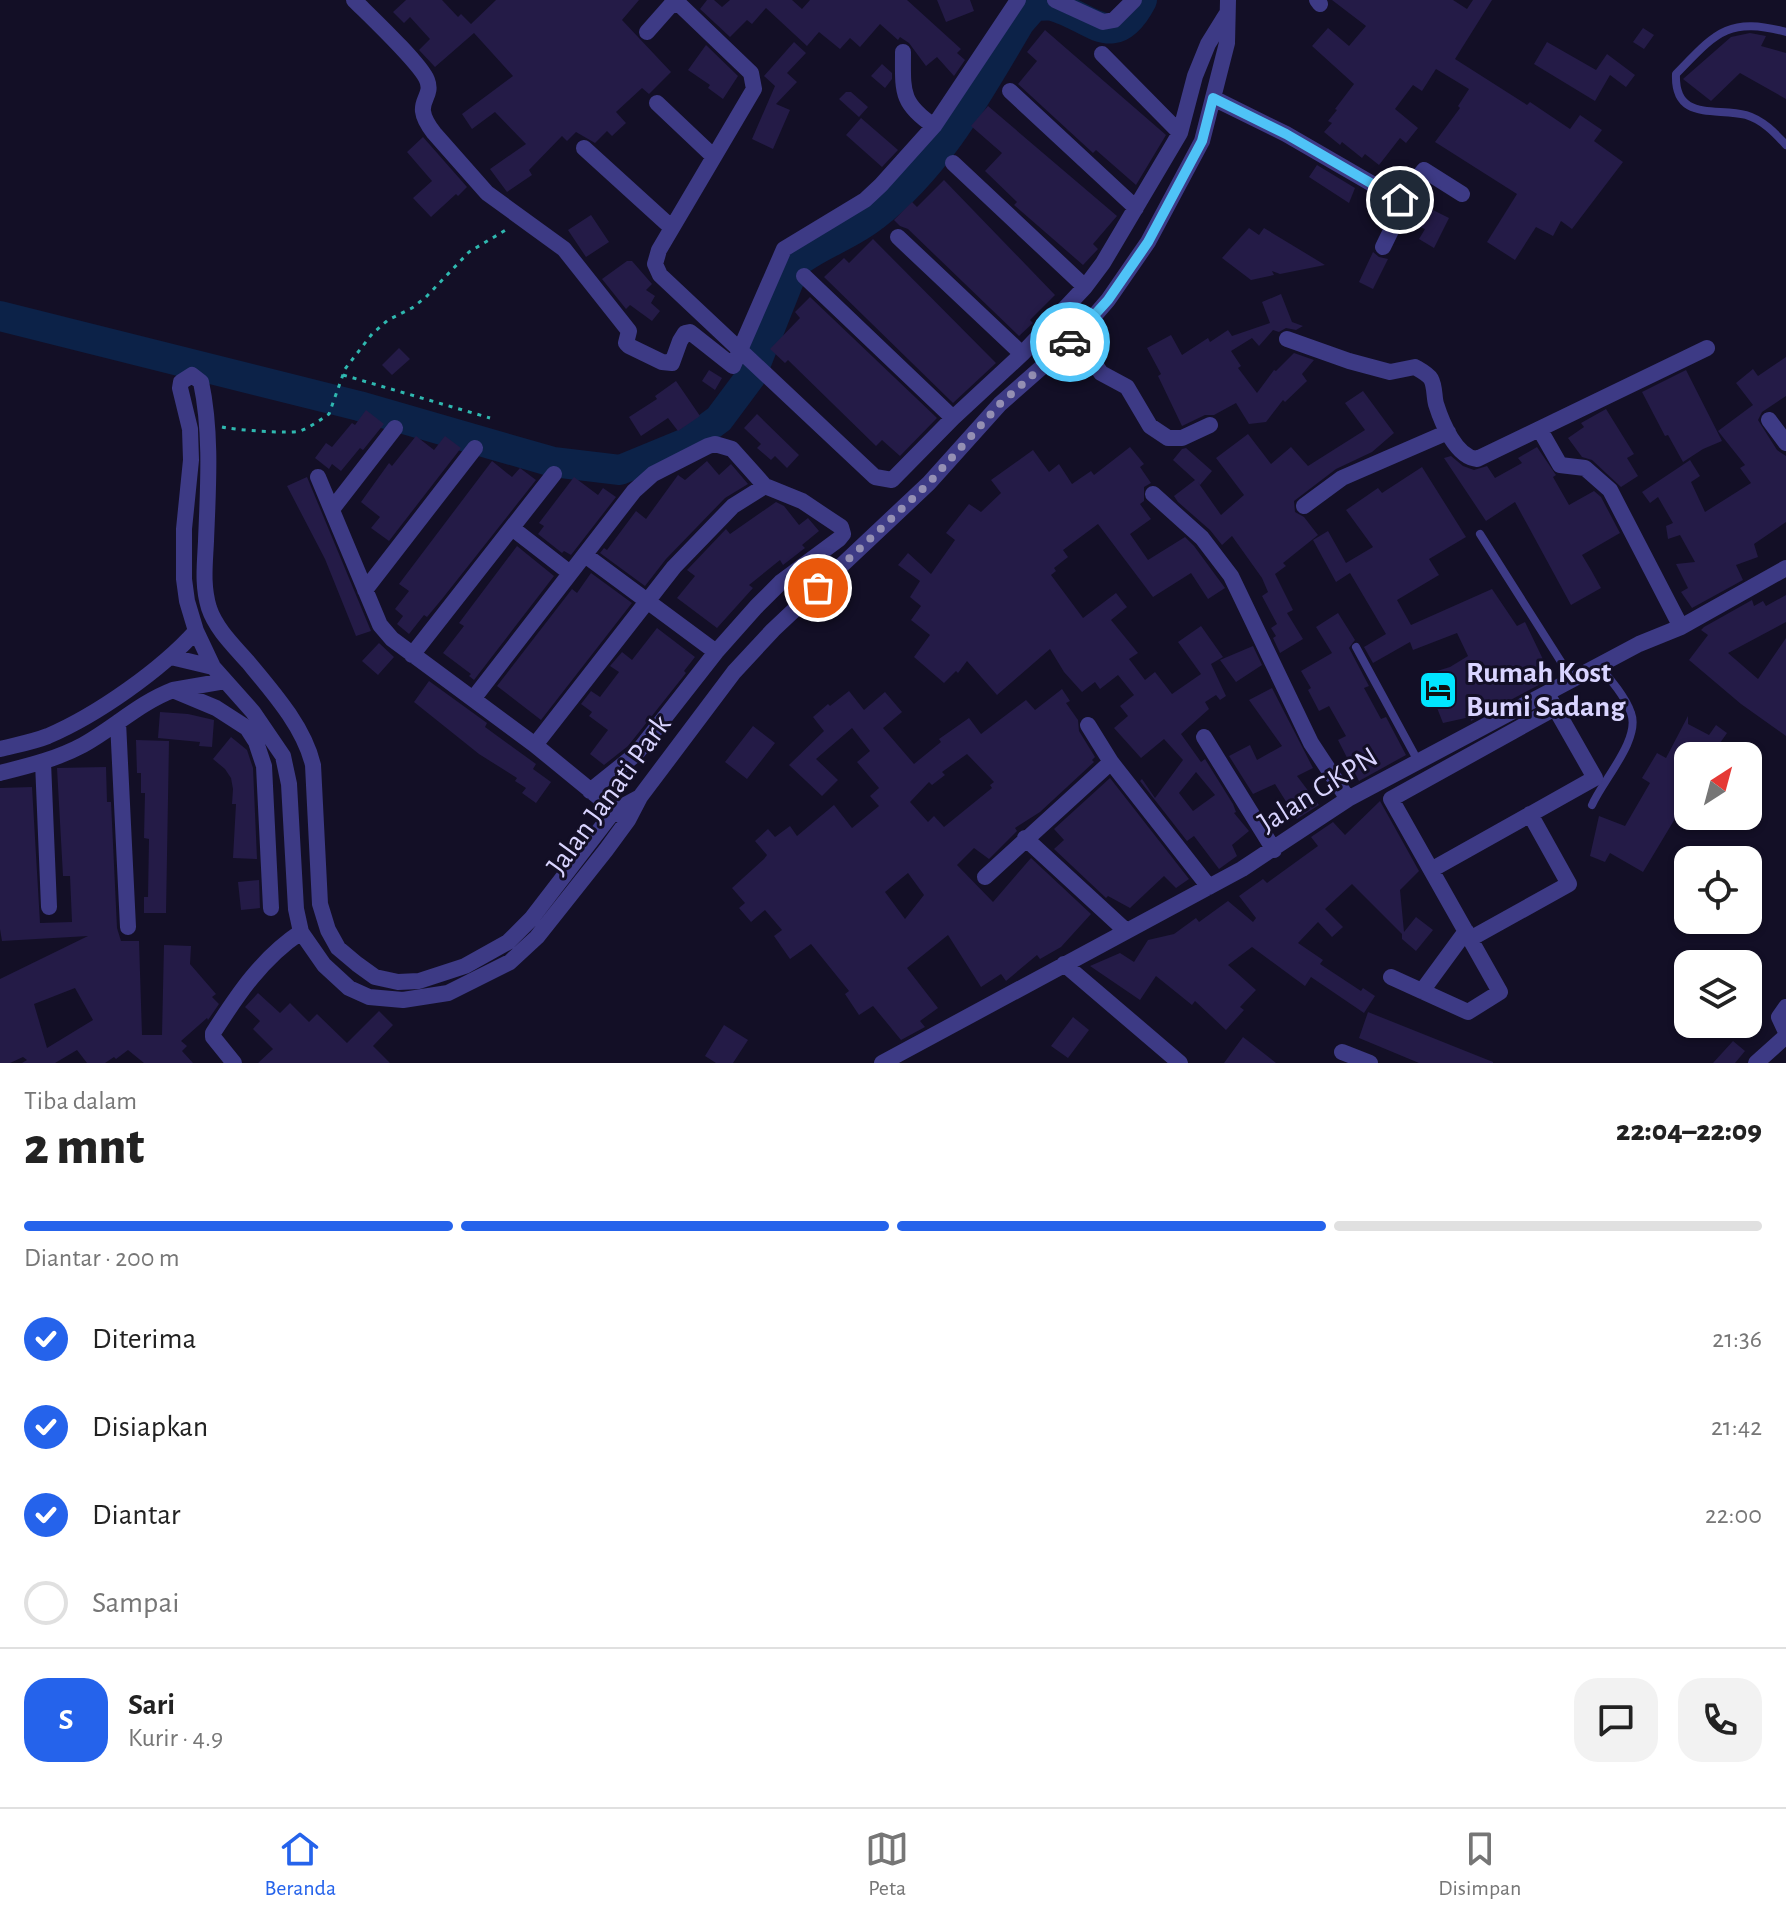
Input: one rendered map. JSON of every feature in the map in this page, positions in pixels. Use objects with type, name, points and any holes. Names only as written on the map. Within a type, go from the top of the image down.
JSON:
[{"type":"street","points":[[354,0],[427,81],[422,110],[426,123],[487,193],[564,249],[629,331],[626,343],[632,349],[672,363],[680,341],[685,333],[690,332],[733,366],[743,354],[784,249],[865,200],[934,126],[1018,0]]},
{"type":"street","points":[[1055,0],[1103,22],[1114,20],[1134,0]]},
{"type":"street","points":[[647,32],[670,6],[679,4],[751,73],[754,89],[659,250],[655,264],[660,275],[875,477],[892,480],[1022,354],[1085,287],[1122,235],[1180,133],[1204,54],[1228,7]]},
{"type":"street","name":"Jalan Janati Park","points":[[208,424],[201,382],[197,376],[187,377],[180,388],[190,429],[191,460],[184,529],[184,579],[196,631],[213,667],[253,712],[283,756],[289,784],[296,909],[294,937],[349,988],[369,997],[403,1000],[448,993],[510,962],[537,937],[573,894],[621,816],[640,797],[734,672],[773,630],[919,493],[1000,404],[1076,337],[1108,300],[1148,242],[1202,141],[1227,43],[1228,7]]},
{"type":"street","points":[[903,52],[906,96],[913,112],[934,126]]},
{"type":"street","points":[[1102,54],[1180,133]]},
{"type":"street","points":[[1010,91],[1136,208]]},
{"type":"street","points":[[1213,98],[1286,134],[1400,200],[1403,206],[1383,247]]},
{"type":"street","points":[[657,103],[714,157]]},
{"type":"street","points":[[584,148],[672,228]]},
{"type":"street","points":[[953,163],[1085,287]]},
{"type":"street","points":[[1400,200],[1424,170],[1462,194]]},
{"type":"street","points":[[898,237],[1022,354]]},
{"type":"street","points":[[804,276],[953,418]]},
{"type":"street","points":[[1076,337],[1101,373],[1127,387],[1150,426],[1168,438],[1182,438],[1210,425]]},
{"type":"street","points":[[1287,339],[1390,372],[1415,367],[1431,380],[1448,432],[1463,455],[1477,459],[1707,348]]},
{"type":"street","points":[[1769,420],[1786,443]]},
{"type":"street","points":[[208,424],[203,576],[210,610],[227,638],[304,739],[313,765],[320,904],[328,930],[338,948],[375,977],[398,982],[419,981],[465,966],[508,942],[621,816],[535,745],[392,639],[380,625],[318,477]]},
{"type":"street","points":[[333,508],[395,428]]},
{"type":"street","points":[[1540,430],[1560,465],[1585,468],[1610,490],[1681,627]]},
{"type":"street","points":[[1304,506],[1342,478],[1448,432]]},
{"type":"street","points":[[473,699],[634,491],[653,474],[708,446],[715,444],[732,449],[765,486],[802,501],[841,527],[843,534],[830,547],[781,582],[716,652],[636,754],[590,791]]},
{"type":"street","points":[[365,590],[475,448]]},
{"type":"street","points":[[412,655],[554,474]]},
{"type":"street","points":[[535,745],[674,567],[733,506],[765,486]]},
{"type":"street","points":[[1153,494],[1202,538],[1231,576],[1311,743],[1348,799]]},
{"type":"street","points":[[512,528],[570,573]]},
{"type":"street","points":[[185,545],[206,542]]},
{"type":"street","points":[[585,555],[716,652]]},
{"type":"street","name":"Jalan GKPN","points":[[891,1061],[1274,850],[1348,799],[1418,761],[1551,700],[1572,679],[1639,644],[1681,627],[1786,568]]},
{"type":"street","points":[[0,749],[45,738],[81,720],[171,657],[196,631]]},
{"type":"street","points":[[171,657],[213,667]]},
{"type":"street","points":[[0,773],[43,762],[83,745],[140,705],[173,690],[225,681]]},
{"type":"street","points":[[173,690],[216,708],[247,728],[256,742],[264,766],[271,908]]},
{"type":"street","points":[[253,712],[272,694]]},
{"type":"street","points":[[1391,977],[1468,1012],[1500,992],[1468,935],[1431,870],[1391,799],[1551,700],[1595,778],[1431,870]]},
{"type":"street","points":[[118,722],[128,927]]},
{"type":"street","points":[[1088,725],[1111,762],[1209,887]]},
{"type":"street","points":[[1204,737],[1274,850]]},
{"type":"street","points":[[43,762],[49,907]]},
{"type":"street","points":[[985,877],[1111,762]]},
{"type":"street","points":[[1422,991],[1468,935],[1569,884],[1530,814]]},
{"type":"street","points":[[1025,838],[1125,930]]},
{"type":"street","points":[[234,1063],[213,1033],[244,984],[294,937]]},
{"type":"street","points":[[1064,964],[1180,1063]]},
{"type":"street","points":[[1756,1063],[1785,1037],[1779,1017],[1786,1007]]},
{"type":"street","points":[[1342,1052],[1370,1063]]},
{"type":"lane","points":[[1786,32],[1758,24],[1730,28],[1708,42],[1676,74],[1676,89],[1686,105],[1702,112],[1748,116],[1772,129],[1786,145]]},
{"type":"lane","points":[[1480,534],[1572,679]]},
{"type":"lane","points":[[1356,647],[1418,761]]},
{"type":"lane","points":[[1592,805],[1605,779],[1628,746],[1634,727],[1632,713],[1598,665]]},
{"type":"path","points":[[208,424],[239,431],[280,430],[297,433],[329,414],[351,361],[380,326],[426,297],[469,252],[523,220]]},
{"type":"path","points":[[343,375],[490,418]]},
{"type":"building","points":[[406,0],[442,0],[458,17],[461,14],[471,24],[496,0],[639,0],[622,20],[671,72],[649,94],[642,88],[616,112],[626,123],[612,136],[607,131],[595,143],[576,132],[567,141],[562,136],[529,170],[532,175],[507,192],[490,169],[526,144],[495,112],[472,129],[462,114],[513,76],[474,33],[435,67],[419,50],[430,39],[410,17],[404,23],[393,12]]},
{"type":"building","points":[[707,0],[714,0],[722,7],[730,0],[792,0],[802,9],[810,0],[907,0],[961,49],[957,53],[965,60],[954,76],[937,57],[926,66],[909,43],[900,37],[898,40],[880,24],[860,47],[850,38],[840,49],[819,32],[807,46],[766,8],[752,24],[747,20],[730,37],[700,9]]},
{"type":"building","points":[[937,0],[970,0],[974,11],[946,22]]},
{"type":"building","points":[[1332,0],[1453,0],[1467,9],[1473,0],[1492,0],[1455,59],[1570,129],[1580,115],[1602,130],[1594,141],[1623,162],[1572,229],[1561,221],[1553,236],[1536,227],[1515,260],[1487,242],[1517,194],[1435,142],[1460,108],[1458,106],[1469,89],[1436,69],[1422,91],[1413,85],[1395,109],[1418,128],[1406,143],[1400,138],[1379,165],[1365,154],[1362,158],[1342,142],[1340,145],[1324,132],[1332,123],[1328,121],[1335,109],[1354,84],[1312,46],[1328,28],[1349,46],[1366,26]]},
{"type":"building","points":[[1643,28],[1654,35],[1644,49],[1633,42]]},
{"type":"building","points":[[1045,30],[1166,135],[1136,185],[1096,150],[1093,153],[1018,84],[1037,61],[1027,52]]},
{"type":"building","points":[[1750,33],[1766,36],[1761,46],[1786,53],[1786,99],[1740,73],[1711,101],[1683,79],[1731,37]]},
{"type":"building","points":[[794,42],[806,53],[787,73],[797,82],[776,104],[790,110],[773,149],[752,139],[775,86],[764,76]]},
{"type":"building","points":[[1547,42],[1596,70],[1607,54],[1635,75],[1626,87],[1610,75],[1595,101],[1534,64]]},
{"type":"building","points":[[706,45],[738,76],[723,99],[708,88],[710,85],[688,70]]},
{"type":"building","points":[[882,64],[892,73],[892,79],[885,88],[871,76]]},
{"type":"building","points":[[846,92],[851,92],[868,107],[859,117],[839,99]]},
{"type":"building","points":[[988,106],[1117,216],[1093,244],[1098,249],[1083,265],[1014,205],[1017,202],[985,171],[1002,153],[971,126]]},
{"type":"building","points":[[861,118],[898,150],[882,167],[846,135]]},
{"type":"building","points":[[423,137],[467,187],[431,217],[413,198],[432,181],[407,152]]},
{"type":"building","points":[[1317,165],[1355,188],[1349,203],[1309,177]]},
{"type":"building","points":[[944,180],[1055,295],[1019,336],[908,229],[894,220],[912,202],[917,207]]},
{"type":"building","points":[[1422,190],[1429,194],[1421,204],[1449,218],[1434,248],[1419,239],[1425,229],[1407,222],[1413,210],[1413,201]]},
{"type":"building","points":[[1382,202],[1390,207],[1384,221],[1375,215]]},
{"type":"building","points":[[591,215],[609,242],[586,257],[568,230]]},
{"type":"building","points":[[1249,228],[1259,235],[1264,228],[1325,265],[1280,274],[1272,271],[1274,275],[1251,280],[1222,258]]},
{"type":"building","points":[[873,239],[996,363],[953,403],[824,277],[844,258],[849,263]]},
{"type":"building","points":[[1373,252],[1388,259],[1373,289],[1359,282]]},
{"type":"building","points":[[627,261],[632,261],[652,284],[646,290],[655,296],[651,303],[660,311],[652,321],[630,305],[626,309],[602,279]]},
{"type":"building","points":[[1281,294],[1292,322],[1303,326],[1296,330],[1273,330],[1259,346],[1252,338],[1231,351],[1241,366],[1238,368],[1257,393],[1274,370],[1294,353],[1314,360],[1302,374],[1307,381],[1285,402],[1283,400],[1266,422],[1249,424],[1236,403],[1214,415],[1205,415],[1182,426],[1147,348],[1171,335],[1182,355],[1208,338],[1210,342],[1228,330],[1232,336],[1270,323],[1262,302]]},
{"type":"building","points":[[810,297],[937,418],[900,456],[882,440],[876,446],[788,360],[785,363],[770,349],[800,318],[795,312]]},
{"type":"building","points":[[399,348],[410,359],[392,375],[382,365]]},
{"type":"building","points":[[1786,357],[1786,396],[1762,412],[1758,420],[1777,450],[1786,456],[1786,522],[1754,544],[1758,557],[1736,565],[1743,580],[1692,608],[1681,592],[1688,588],[1676,564],[1695,562],[1680,535],[1668,539],[1666,526],[1673,523],[1658,497],[1650,503],[1642,492],[1690,460],[1700,476],[1691,482],[1705,512],[1751,483],[1740,468],[1745,465],[1718,431],[1753,405],[1736,383],[1753,369],[1758,376]]},
{"type":"building","points":[[709,370],[722,378],[715,390],[702,381]]},
{"type":"building","points":[[1686,370],[1722,441],[1683,462],[1642,392]]},
{"type":"building","points":[[676,381],[700,416],[678,431],[668,418],[641,436],[629,417],[657,399],[655,396]]},
{"type":"building","points":[[1363,391],[1394,433],[1372,452],[1336,469],[1294,501],[1295,512],[1304,517],[1318,535],[1283,563],[1286,566],[1275,574],[1293,610],[1287,613],[1303,639],[1280,653],[1271,628],[1277,624],[1262,596],[1268,592],[1262,578],[1232,536],[1222,545],[1178,502],[1174,496],[1195,480],[1173,460],[1186,448],[1212,471],[1200,485],[1197,481],[1221,515],[1244,495],[1216,458],[1248,434],[1271,464],[1291,447],[1308,466],[1365,430],[1345,403]]},
{"type":"building","points":[[1606,409],[1634,454],[1627,458],[1638,476],[1621,487],[1592,460],[1582,457],[1568,438],[1584,427],[1581,423]]},
{"type":"building","points":[[366,410],[384,424],[341,471],[332,464],[329,469],[315,458],[326,443],[332,447]]},
{"type":"building","points":[[757,414],[799,455],[787,468],[775,456],[771,460],[757,448],[761,444],[744,428]]},
{"type":"building","points":[[416,436],[434,450],[445,436],[461,448],[389,541],[371,528],[380,517],[361,502],[389,463],[392,466]]},
{"type":"building","points":[[1130,447],[1144,464],[1140,467],[1151,483],[1144,487],[1144,501],[1140,504],[1151,519],[1130,534],[1148,560],[1185,537],[1225,588],[1208,599],[1191,573],[1153,597],[1098,524],[1063,550],[1068,557],[1054,568],[1056,571],[1051,575],[1083,618],[1116,593],[1127,607],[1111,620],[1138,653],[1129,659],[1145,680],[1155,672],[1172,694],[1201,674],[1178,642],[1201,626],[1223,657],[1211,664],[1226,696],[1220,700],[1216,695],[1205,702],[1209,709],[1181,734],[1201,762],[1205,759],[1233,804],[1234,813],[1249,831],[1232,845],[1237,856],[1219,869],[1194,836],[1187,841],[1140,781],[1142,779],[1155,798],[1183,760],[1164,739],[1141,758],[1114,728],[1128,716],[1120,706],[1134,695],[1118,675],[1100,689],[1095,682],[1082,692],[1064,672],[1050,649],[997,695],[967,661],[958,673],[956,671],[944,683],[914,657],[930,635],[911,620],[921,606],[910,597],[920,581],[898,565],[908,553],[931,574],[955,540],[946,533],[969,504],[981,512],[1001,493],[991,480],[1033,450],[1049,472],[1059,464],[1072,484],[1091,471],[1094,475]],"holes":[[[1196,772],[1215,795],[1193,811],[1179,793]]]},
{"type":"building","points":[[1537,447],[1556,475],[1553,477],[1569,505],[1594,491],[1601,497],[1620,533],[1582,555],[1601,588],[1571,605],[1515,502],[1486,521],[1444,458],[1451,456],[1474,470],[1487,466],[1495,478],[1522,463],[1518,458]]},
{"type":"building","points":[[492,461],[512,477],[520,468],[536,480],[442,599],[409,634],[397,624],[403,616],[395,609],[409,591],[399,584]]},
{"type":"building","points":[[707,461],[719,475],[731,464],[748,484],[725,498],[666,559],[645,586],[600,553],[604,548],[607,550],[636,511],[646,519],[678,475],[685,480]]},
{"type":"building","points":[[1422,467],[1466,537],[1429,559],[1439,575],[1397,600],[1411,625],[1492,589],[1517,626],[1525,622],[1552,678],[1471,721],[1470,717],[1443,723],[1424,675],[1450,667],[1468,656],[1457,633],[1413,650],[1410,642],[1373,663],[1364,647],[1386,634],[1350,573],[1336,582],[1313,540],[1328,531],[1346,563],[1373,547],[1346,510],[1378,488],[1382,493]]},
{"type":"building","points":[[307,477],[371,631],[356,636],[325,559],[287,486]]},
{"type":"building","points":[[574,477],[598,495],[603,488],[616,497],[571,555],[562,553],[538,534],[544,526],[539,523]]},
{"type":"building","points":[[776,502],[784,506],[799,525],[808,518],[819,531],[802,545],[805,548],[783,565],[780,560],[749,585],[753,588],[717,628],[677,598],[695,576],[687,570],[726,529],[730,534]]},
{"type":"building","points":[[517,546],[554,576],[474,680],[469,676],[471,674],[443,653],[464,626],[459,623]]},
{"type":"building","points":[[591,573],[632,603],[541,720],[497,686],[572,589],[577,593]]},
{"type":"building","points":[[1786,595],[1786,622],[1728,653],[1758,679],[1786,638],[1786,736],[1741,704],[1689,660],[1708,635],[1701,630],[1704,627],[1752,600],[1754,606],[1763,601],[1766,606]]},
{"type":"building","points":[[1338,613],[1355,640],[1349,648],[1369,686],[1364,688],[1381,719],[1386,717],[1406,755],[1359,781],[1338,740],[1346,736],[1329,706],[1319,711],[1301,671],[1332,653],[1316,627]]},
{"type":"building","points":[[657,628],[695,657],[684,671],[686,673],[628,746],[604,765],[590,754],[608,730],[589,716],[592,712],[581,704],[591,691],[600,697],[619,672],[610,666],[622,652],[632,660]]},
{"type":"building","points":[[379,643],[394,657],[378,675],[362,661]]},
{"type":"building","points":[[1253,646],[1262,665],[1236,682],[1220,660]]},
{"type":"building","points":[[429,681],[536,764],[533,769],[551,782],[536,803],[522,793],[526,788],[515,781],[517,778],[479,754],[414,702]]},
{"type":"building","points":[[1272,688],[1313,768],[1297,776],[1319,805],[1297,819],[1275,784],[1253,794],[1229,756],[1250,745],[1257,760],[1282,746],[1249,700]]},
{"type":"building","points":[[1062,689],[1070,701],[1066,703],[1078,720],[1079,731],[1095,757],[1094,762],[1040,812],[1015,828],[1017,831],[989,859],[974,848],[957,865],[993,902],[1031,858],[1091,914],[1061,947],[1040,959],[1037,955],[1006,981],[1001,974],[981,987],[948,935],[907,968],[938,1008],[920,1021],[925,1027],[901,1040],[873,1006],[859,1015],[845,994],[849,991],[811,944],[790,959],[774,936],[782,930],[765,910],[751,922],[739,908],[745,903],[732,888],[767,855],[755,841],[768,829],[775,837],[790,826],[797,836],[834,805],[852,828],[879,806],[870,796],[879,788],[857,762],[870,751],[852,728],[816,759],[838,780],[822,796],[789,765],[824,731],[813,717],[849,691],[864,710],[885,692],[902,712],[883,728],[914,764],[941,742],[939,739],[969,718],[981,734],[1026,700],[1035,710]],"holes":[[[967,754],[994,782],[990,785],[992,788],[944,827],[934,816],[928,822],[910,802],[929,782],[932,785],[945,775],[942,772]],[[908,873],[924,895],[905,919],[885,892]]]},
{"type":"building","points":[[160,712],[214,720],[212,747],[199,746],[200,742],[158,738]]},
{"type":"building","points":[[1688,716],[1688,724],[1709,735],[1716,725],[1727,733],[1721,742],[1674,742]]},
{"type":"building","points":[[753,726],[775,743],[747,779],[725,762]]},
{"type":"building","points":[[231,737],[247,750],[253,768],[257,859],[233,858],[236,804],[232,804],[231,778],[213,759]]},
{"type":"building","points":[[136,740],[169,741],[166,913],[144,913],[144,897],[148,897],[149,839],[144,838],[145,793],[141,793],[141,773],[137,773]]},
{"type":"building","points":[[1674,743],[1674,820],[1643,872],[1610,853],[1605,862],[1590,856],[1599,816],[1625,826],[1650,783],[1642,778],[1657,753],[1666,758]]},
{"type":"building","points":[[106,767],[107,802],[111,802],[117,928],[121,941],[139,941],[142,1035],[162,1035],[164,945],[191,946],[190,964],[216,994],[212,997],[219,1004],[208,1020],[181,1041],[187,1046],[182,1051],[193,1063],[144,1063],[128,1050],[105,1063],[87,1063],[77,1050],[55,1063],[22,1063],[27,1060],[23,1057],[10,1063],[0,1063],[0,979],[88,936],[2,941],[0,788],[32,787],[40,923],[72,922],[70,876],[63,876],[57,768]],"holes":[[[75,988],[93,1020],[47,1048],[34,1004]]]},
{"type":"building","points":[[1110,778],[1189,879],[1176,888],[1164,876],[1130,908],[1108,896],[1106,898],[1054,849],[1064,840],[1054,829]]},
{"type":"building","points":[[1380,801],[1419,871],[1400,890],[1404,932],[1416,917],[1433,930],[1416,951],[1352,884],[1325,909],[1343,927],[1332,937],[1318,922],[1298,943],[1323,960],[1320,964],[1361,991],[1363,988],[1375,996],[1364,1013],[1311,977],[1305,986],[1252,947],[1228,965],[1256,990],[1240,1007],[1244,1010],[1226,1030],[1195,1001],[1192,1005],[1156,976],[1140,1000],[1090,966],[1120,953],[1134,962],[1148,940],[1174,934],[1196,918],[1199,922],[1228,901],[1253,922],[1256,918],[1239,896],[1263,879],[1267,883],[1318,846],[1311,837],[1333,822],[1345,835]]},
{"type":"building","points":[[259,880],[260,908],[241,910],[238,882]]},
{"type":"building","points":[[258,993],[280,1013],[290,1003],[309,1022],[317,1014],[347,1043],[379,1011],[393,1025],[373,1046],[390,1063],[258,1063],[273,1049],[253,1029],[260,1021],[245,1007]]},
{"type":"building","points":[[1368,1012],[1493,1063],[1419,1063],[1359,1038]]},
{"type":"building","points":[[1073,1017],[1089,1030],[1068,1058],[1051,1046]]},
{"type":"building","points":[[724,1025],[748,1040],[733,1063],[716,1063],[705,1056]]},
{"type":"building","points":[[1243,1037],[1276,1063],[1224,1063]]},
{"type":"building","points":[[1733,1041],[1745,1051],[1735,1063],[1713,1063]]},
{"type":"waterway","points":[[0,316],[359,406],[553,462],[620,470],[688,442],[719,419],[751,376],[796,263],[865,223],[918,174],[956,126],[1020,22],[1034,6],[1053,6],[1112,29],[1132,16],[1142,0]]},
{"type":"way so far","points":[[818,588],[929,483],[1000,404],[1070,342]]},
{"type":"place","name":"Rumah Kost Bumi Sadang","points":[[1438,690]]},
{"type":"route","points":[[1070,342],[1108,300],[1148,242],[1202,141],[1213,98],[1286,134],[1400,200]]}]
